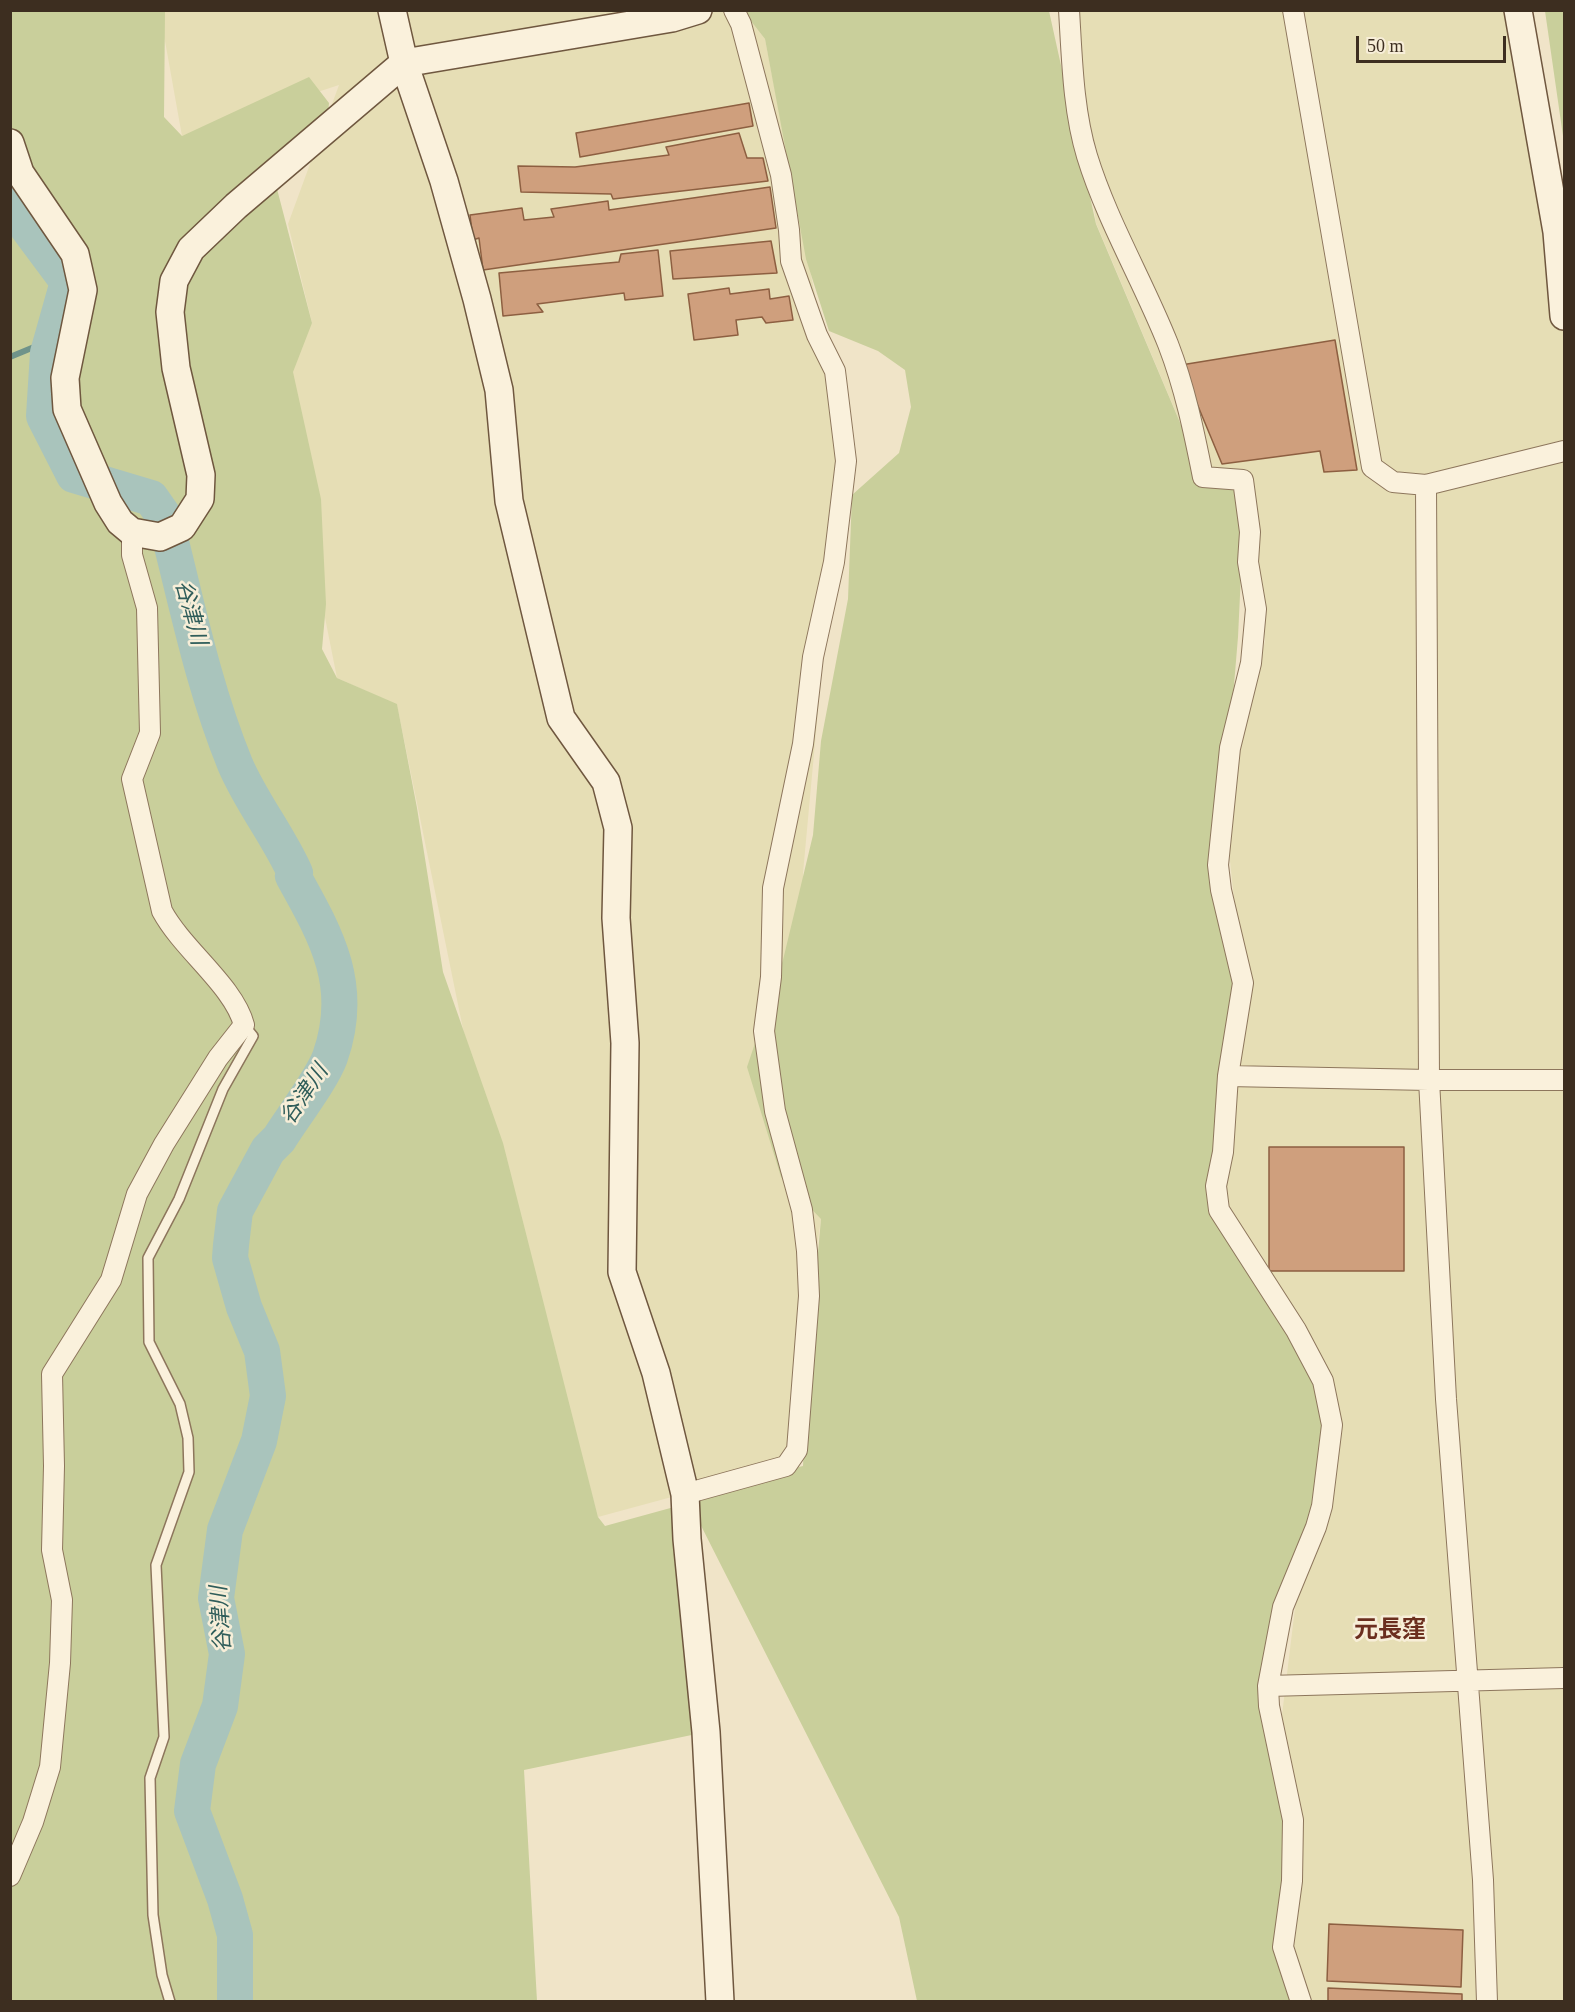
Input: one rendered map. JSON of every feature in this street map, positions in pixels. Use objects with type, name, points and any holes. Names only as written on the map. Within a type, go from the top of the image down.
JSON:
[{"type":"street","points":[[392,10],[404,63],[444,181],[499,390],[508,501],[561,718],[606,782],[618,828],[616,918],[625,1043],[622,1272],[656,1373],[685,1494],[687,1539],[708,1764],[720,2001]]},
{"type":"street","points":[[10,142],[20,173],[75,254],[84,290],[65,378],[67,409],[108,503],[120,522],[132,532],[160,537],[182,527],[200,499],[201,475],[176,368],[170,312],[174,281],[191,249],[244,199],[404,63],[650,22],[698,10]]},
{"type":"street","points":[[685,1494],[786,1466],[797,1450],[809,1296],[807,1251],[802,1210],[775,1111],[764,1031],[771,977],[773,888],[803,744],[813,657],[834,562],[846,461],[835,371],[813,325],[791,261],[781,175],[741,24],[734,10]]},
{"type":"street","points":[[1069,10],[1074,87],[1086,154],[1112,219],[1168,344],[1188,404],[1203,477],[1243,480],[1250,532],[1248,562],[1256,609],[1251,663],[1230,748],[1218,865],[1221,890],[1243,983],[1228,1076],[1222,1152],[1216,1186],[1219,1210],[1296,1330],[1323,1381],[1332,1425],[1322,1506],[1316,1527],[1283,1607],[1269,1686],[1269,1706],[1293,1820],[1292,1881],[1283,1947],[1302,2001]]},
{"type":"street","points":[[1293,10],[1372,467],[1393,482],[1426,485],[1564,451]]},
{"type":"street","points":[[1518,10],[1557,232],[1564,316]]},
{"type":"street","points":[[1426,485],[1429,1080],[1437,1262],[1466,1679],[1483,1880],[1487,2001]]},
{"type":"street","points":[[10,1876],[33,1822],[50,1767],[60,1663],[62,1600],[52,1550],[54,1466],[52,1374],[111,1280],[137,1194],[164,1144],[218,1058],[244,1026],[240,1008],[172,930],[159,900],[132,778],[150,733],[147,608],[132,555],[132,532]]},
{"type":"street","points":[[1228,1076],[1564,1080]]},
{"type":"street","points":[[1269,1686],[1564,1678]]},
{"type":"lane","points":[[170,2001],[162,1974],[153,1915],[150,1778],[164,1737],[156,1565],[189,1472],[188,1438],[180,1404],[149,1342],[148,1258],[179,1199],[223,1089],[253,1036],[244,1026]]},
{"type":"shaded area","points":[[742,10],[765,39],[843,439],[803,873],[821,1219],[786,1466],[598,1517],[463,1029],[397,705],[337,678],[272,351],[312,323],[288,224],[339,85],[182,136],[165,41],[154,11]]},
{"type":"shaded area","points":[[1062,11],[1527,11],[1564,316],[1564,2001],[1301,2001],[1283,1947],[1293,1838],[1282,1715],[1300,1567],[1216,1186],[1243,983],[1224,805],[1265,641],[1243,480],[1196,460],[1096,223],[1070,27]]},
{"type":"green space","points":[[11,11],[165,11],[164,117],[182,136],[309,77],[329,103],[328,114],[277,189],[312,323],[293,372],[321,499],[326,604],[322,649],[337,678],[397,704],[417,808],[443,972],[503,1143],[598,1517],[605,1526],[685,1504],[706,1732],[524,1770],[537,2001],[11,2002]]},
{"type":"green space","points":[[743,11],[1049,11],[1096,224],[1203,477],[1245,491],[1238,637],[1224,805],[1237,979],[1211,1186],[1296,1330],[1332,1425],[1269,1686],[1293,1838],[1283,1947],[1299,2001],[917,2001],[899,1917],[685,1494],[803,1466],[807,1375],[821,1219],[781,1177],[747,1067],[783,960],[813,835],[821,741],[848,599],[852,495],[899,453],[911,407],[905,370],[878,351],[829,331],[806,259],[765,39]]},
{"type":"green space","points":[[1545,11],[1564,11],[1564,143]]},
{"type":"building","points":[[749,103],[753,126],[580,157],[576,133]]},
{"type":"building","points":[[739,133],[747,158],[763,158],[768,181],[613,199],[611,194],[521,192],[518,166],[575,167],[669,155],[666,147]]},
{"type":"building","points":[[770,187],[776,228],[483,270],[479,238],[473,240],[470,215],[522,208],[524,220],[554,217],[551,209],[608,201],[609,210]]},
{"type":"building","points":[[771,241],[777,273],[673,279],[670,251]]},
{"type":"building","points":[[658,250],[663,296],[625,300],[624,293],[537,304],[543,312],[503,316],[499,273],[619,262],[621,254]]},
{"type":"building","points":[[729,288],[730,294],[769,289],[770,299],[789,296],[793,320],[766,323],[762,317],[736,320],[738,335],[694,340],[688,294]]},
{"type":"building","points":[[1335,340],[1357,470],[1324,472],[1320,451],[1222,464],[1181,365]]},
{"type":"building","points":[[1269,1147],[1404,1147],[1404,1271],[1269,1271]]},
{"type":"building","points":[[1329,1924],[1463,1930],[1461,1987],[1327,1981]]},
{"type":"building","points":[[1328,1988],[1462,1994],[1462,2002],[1328,2002]]},
{"type":"waterway","name":"谷津川","points":[[10,204],[68,282],[48,353],[44,416],[74,475],[151,498],[165,518],[196,642],[235,764],[281,845],[295,873],[293,876],[317,920],[334,963],[338,985],[340,1007],[330,1057],[279,1139],[268,1150],[235,1211],[231,1245],[230,1258],[244,1307],[262,1351],[268,1396],[259,1441],[225,1530],[216,1598],[227,1654],[220,1706],[198,1764],[192,1811],[225,1899],[235,1935],[235,2002]]},
{"type":"waterway","points":[[10,357],[51,340]]},
{"type":"district","name":"元長窪","points":[[1390,1631]]}]
